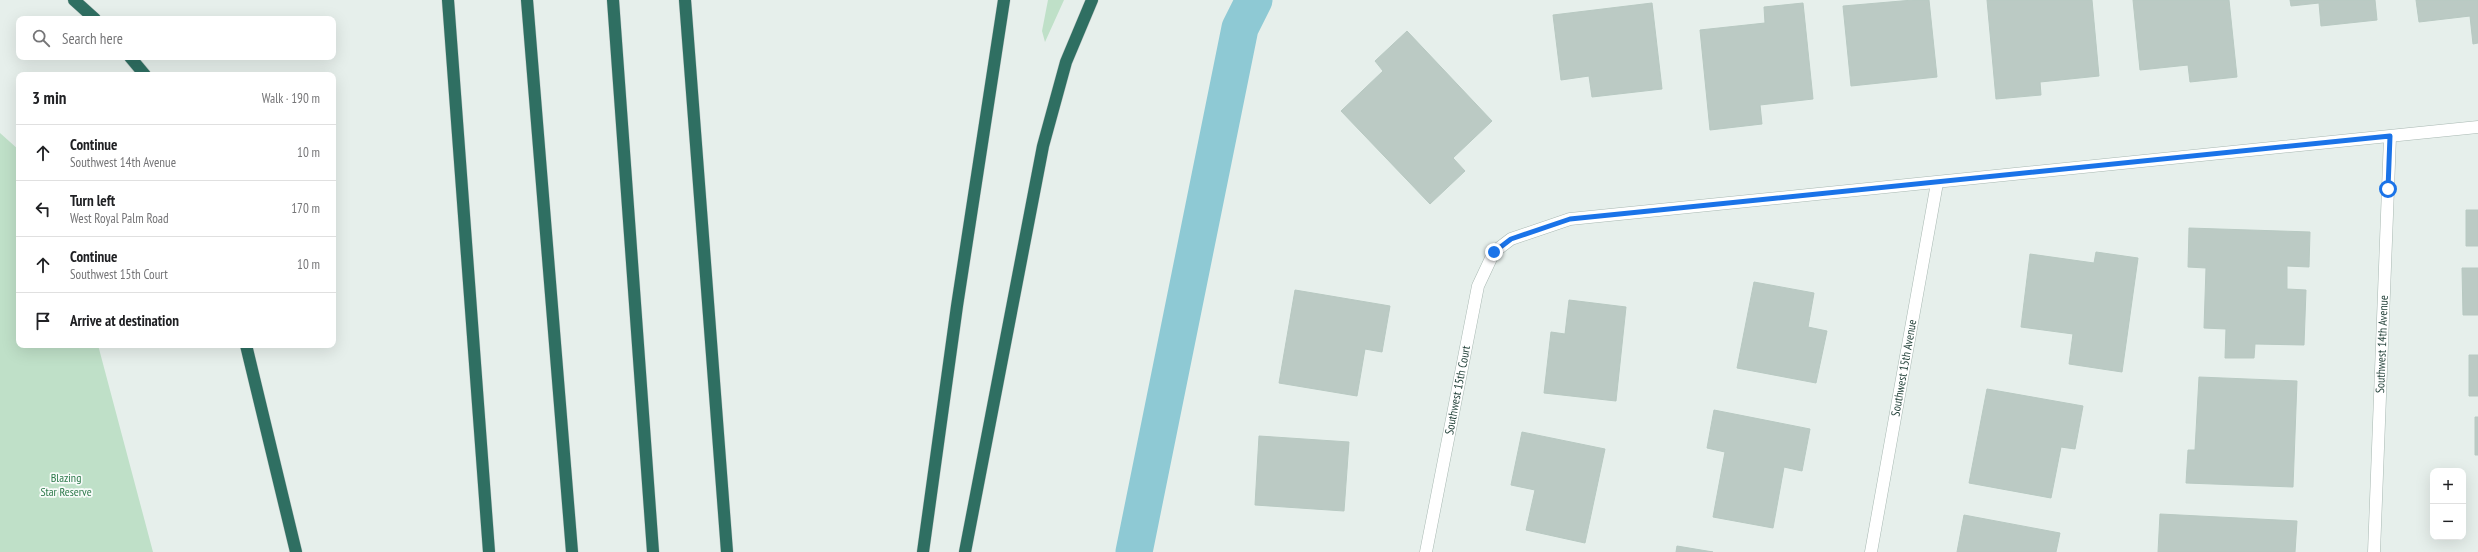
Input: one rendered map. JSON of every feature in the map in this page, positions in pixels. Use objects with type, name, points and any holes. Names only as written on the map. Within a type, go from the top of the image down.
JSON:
[{"type":"highway","points":[[74,0],[92,16]]},
{"type":"highway","points":[[448,0],[489,552]]},
{"type":"highway","points":[[527,0],[572,552]]},
{"type":"highway","points":[[613,0],[653,552]]},
{"type":"highway","points":[[685,0],[727,552]]},
{"type":"highway","points":[[923,552],[957,306],[1004,0]]},
{"type":"highway","points":[[965,552],[1043,146],[1066,62],[1092,0]]},
{"type":"highway","points":[[132,60],[142,72]]},
{"type":"highway","points":[[247,348],[296,552]]},
{"type":"street","name":"Southwest 15th Court","points":[[1426,552],[1478,286],[1494,252],[1511,239],[1570,219],[2478,128]]},
{"type":"street","name":"Southwest 14th Avenue","points":[[2374,552],[2390,136]]},
{"type":"street","name":"Southwest 15th Avenue","points":[[1871,552],[1937,183]]},
{"type":"green space","points":[[1048,0],[1064,0],[1045,42],[1042,31]]},
{"type":"green space","name":"Blazing Star Reserve","points":[[0,133],[16,147],[16,348],[99,348],[153,552],[0,552]]},
{"type":"building","points":[[1929,0],[1937,77],[1851,86],[1843,6]]},
{"type":"building","points":[[1987,0],[2092,0],[2099,76],[2040,82],[2041,95],[1996,99]]},
{"type":"building","points":[[2133,0],[2229,0],[2237,77],[2190,82],[2188,65],[2140,70]]},
{"type":"building","points":[[2290,0],[2375,0],[2377,20],[2321,26],[2319,3],[2291,6]]},
{"type":"building","points":[[2416,0],[2478,0],[2478,43],[2473,44],[2470,16],[2419,22]]},
{"type":"building","points":[[1652,3],[1662,89],[1592,97],[1589,76],[1561,80],[1553,15]]},
{"type":"building","points":[[1803,3],[1813,99],[1760,105],[1762,124],[1710,130],[1700,30],[1765,23],[1764,7]]},
{"type":"building","points":[[1407,31],[1492,121],[1453,158],[1465,171],[1430,204],[1341,111],[1383,71],[1375,61]]},
{"type":"building","points":[[2466,210],[2478,210],[2478,246],[2466,246]]},
{"type":"building","points":[[2189,228],[2310,232],[2309,267],[2287,266],[2287,289],[2306,290],[2304,345],[2255,344],[2254,358],[2225,358],[2226,329],[2204,328],[2206,268],[2188,267]]},
{"type":"building","points":[[2096,252],[2138,258],[2122,372],[2069,364],[2073,334],[2021,327],[2030,254],[2094,263]]},
{"type":"building","points":[[2462,268],[2478,268],[2478,315],[2463,315]]},
{"type":"building","points":[[1754,282],[1814,293],[1808,327],[1827,331],[1816,383],[1737,368]]},
{"type":"building","points":[[1295,290],[1390,306],[1382,352],[1365,349],[1357,396],[1279,383]]},
{"type":"building","points":[[1569,300],[1626,307],[1616,401],[1544,393],[1551,332],[1565,334]]},
{"type":"building","points":[[2469,355],[2478,355],[2478,396],[2469,396]]},
{"type":"building","points":[[2199,377],[2297,381],[2293,487],[2186,483],[2188,450],[2195,450]]},
{"type":"building","points":[[1987,389],[2083,406],[2075,449],[2061,447],[2051,498],[1969,483]]},
{"type":"building","points":[[1714,410],[1810,429],[1802,471],[1784,467],[1773,528],[1713,517],[1725,452],[1707,448]]},
{"type":"building","points":[[2475,417],[2478,417],[2478,455],[2475,455]]},
{"type":"building","points":[[1522,432],[1605,449],[1585,543],[1526,530],[1535,490],[1511,485]]},
{"type":"building","points":[[1259,436],[1349,442],[1344,511],[1255,505]]},
{"type":"building","points":[[2160,514],[2297,521],[2295,552],[2158,552]]},
{"type":"building","points":[[1964,515],[2060,533],[2056,552],[1957,552]]},
{"type":"building","points":[[1677,546],[1713,552],[1676,552]]},
{"type":"waterway","points":[[1134,552],[1240,28],[1254,0]]},
{"type":"route","points":[[1494,252],[1511,239],[1570,219],[2390,136],[2388,189]]}]
